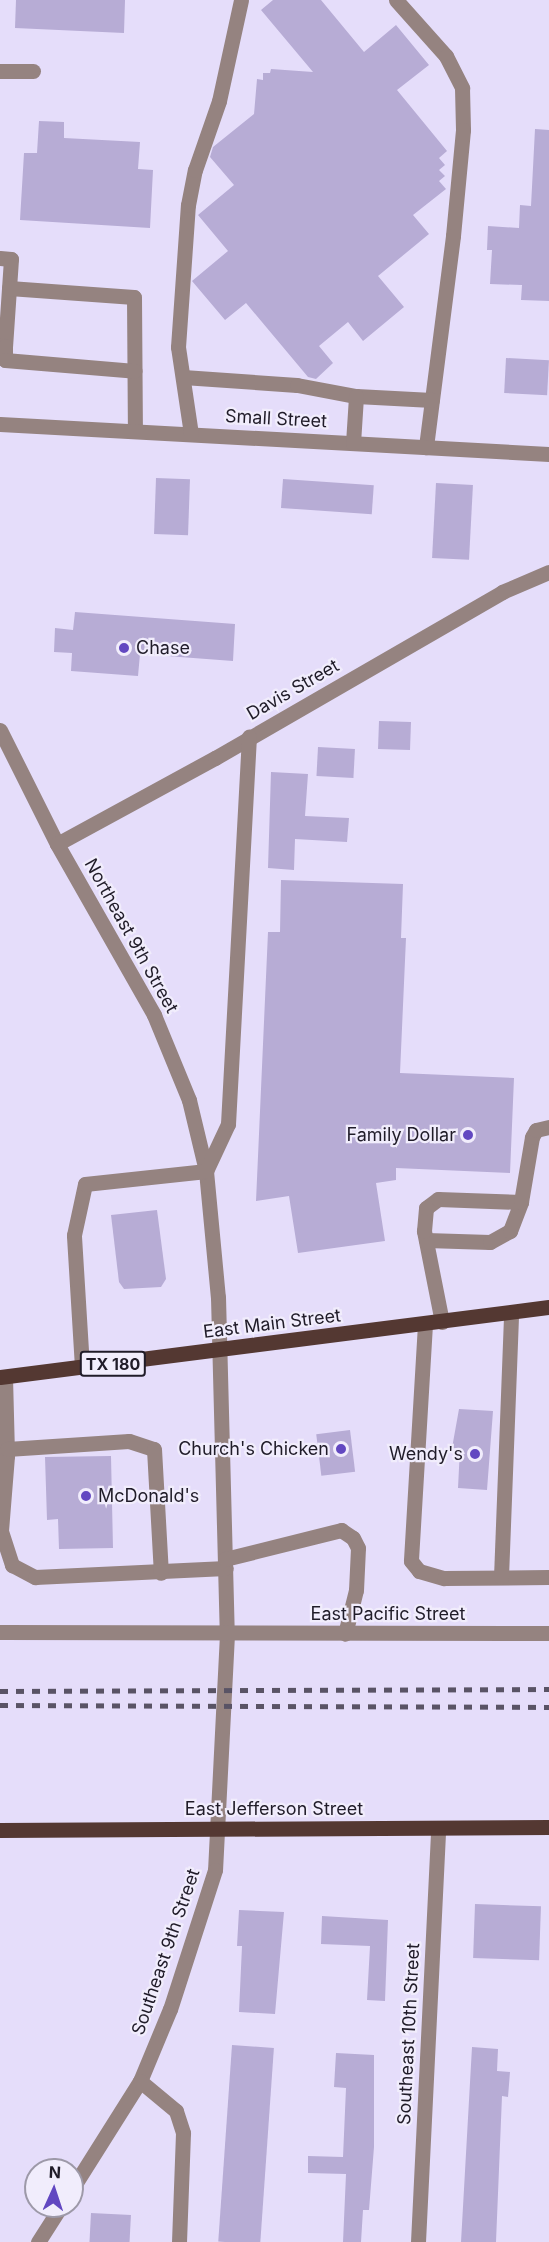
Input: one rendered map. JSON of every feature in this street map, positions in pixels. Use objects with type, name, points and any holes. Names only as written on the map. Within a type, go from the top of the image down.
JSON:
[{"type":"main road","name":"East Main Street","points":[[2,1377],[220,1351],[549,1307]]},
{"type":"main road","name":"East Jefferson Street","points":[[0,1830],[549,1827]]},
{"type":"street","points":[[191,434],[178,347],[188,205],[195,170],[219,100],[241,0]]},
{"type":"street","points":[[396,0],[446,56],[462,88],[464,130],[426,447]]},
{"type":"street","points":[[0,70],[33,71]]},
{"type":"street","points":[[0,258],[10,259],[3,345],[5,360],[135,371]]},
{"type":"street","points":[[9,288],[134,297],[135,431]]},
{"type":"street","points":[[183,377],[297,385],[356,396],[432,400]]},
{"type":"street","points":[[353,443],[356,396]]},
{"type":"street","name":"Small Street","points":[[0,424],[549,454]]},
{"type":"street","name":"Davis Street","points":[[57,844],[502,592],[549,572]]},
{"type":"street","name":"Northeast 9th Street","points":[[0,730],[57,844],[154,1015],[189,1100],[206,1171],[215,1241],[220,1351],[228,1634],[227,1689]]},
{"type":"street","points":[[82,1367],[74,1235],[85,1184],[206,1171],[228,1124],[249,737]]},
{"type":"street","points":[[426,1240],[490,1242],[510,1231],[521,1202],[532,1137],[536,1130],[549,1127]]},
{"type":"street","points":[[442,1322],[426,1240],[424,1214],[434,1201],[521,1202]]},
{"type":"street","points":[[501,1577],[511,1312]]},
{"type":"street","points":[[424,1324],[411,1561],[419,1571],[444,1578],[549,1577]]},
{"type":"street","points":[[2,1377],[7,1452],[1,1531],[12,1564],[35,1577],[161,1573],[226,1564],[341,1530],[353,1538],[358,1548],[356,1590],[345,1634]]},
{"type":"street","points":[[7,1452],[129,1441],[154,1449],[161,1573]]},
{"type":"street","name":"East Pacific Street","points":[[0,1632],[549,1633]]},
{"type":"street","name":"Southeast 9th Street","points":[[84,2170],[140,2081],[170,2009],[214,1870],[227,1689]]},
{"type":"street","name":"Southeast 10th Street","points":[[418,2242],[438,1828]]},
{"type":"street","points":[[140,2081],[176,2111],[183,2133],[179,2242]]},
{"type":"street","points":[[38,2242],[53,2218]]},
{"type":"building","points":[[16,0],[125,0],[124,33],[15,28]]},
{"type":"building","points":[[273,0],[321,0],[364,52],[396,25],[429,65],[397,90],[447,151],[439,158],[445,165],[439,170],[445,176],[439,181],[446,189],[413,215],[429,234],[378,276],[404,307],[363,341],[348,322],[319,346],[333,363],[316,379],[308,377],[246,303],[225,320],[192,281],[228,251],[198,215],[234,185],[210,157],[213,147],[254,114],[257,79],[263,80],[263,73],[270,73],[271,69],[313,72],[261,10]]},
{"type":"building","points":[[39,121],[64,122],[64,138],[140,142],[138,169],[153,170],[150,228],[20,220],[24,153],[37,153]]},
{"type":"building","points":[[535,129],[549,130],[549,301],[521,300],[522,285],[490,284],[492,250],[487,250],[488,226],[519,228],[520,205],[531,206]]},
{"type":"building","points":[[506,358],[549,360],[547,395],[504,393]]},
{"type":"building","points":[[156,478],[190,479],[188,535],[154,534]]},
{"type":"building","points":[[283,479],[374,485],[372,514],[281,508]]},
{"type":"building","points":[[436,483],[473,485],[469,560],[432,558]]},
{"type":"building","points":[[75,612],[235,624],[233,661],[140,654],[138,676],[71,671],[72,653],[54,652],[55,628],[73,630]]},
{"type":"building","points":[[379,721],[411,722],[410,750],[378,749]]},
{"type":"building","points":[[318,747],[355,749],[353,778],[316,776]]},
{"type":"building","points":[[271,772],[308,774],[305,816],[349,818],[347,842],[295,839],[294,870],[268,868]]},
{"type":"building","points":[[281,880],[403,884],[401,938],[406,938],[400,1073],[514,1078],[510,1173],[396,1168],[396,1180],[376,1183],[385,1241],[298,1253],[289,1196],[256,1201],[268,932],[280,932]]},
{"type":"building","points":[[157,1210],[166,1279],[161,1287],[124,1289],[119,1282],[111,1215]]},
{"type":"building","name":"Wendy's","points":[[459,1409],[493,1411],[487,1490],[458,1488],[460,1448],[452,1448]]},
{"type":"building","name":"Church's Chicken","points":[[350,1430],[355,1472],[321,1476],[316,1434]]},
{"type":"building","points":[[111,1456],[113,1548],[59,1549],[58,1519],[47,1520],[45,1457]]},
{"type":"building","points":[[475,1904],[541,1906],[539,1960],[473,1958]]},
{"type":"building","points":[[239,1910],[284,1912],[275,2014],[239,2012],[242,1946],[237,1946]]},
{"type":"building","points":[[322,1916],[388,1920],[385,2001],[367,2000],[370,1946],[321,1944]]},
{"type":"building","points":[[232,2045],[274,2048],[260,2242],[218,2242]]},
{"type":"building","points":[[472,2047],[498,2049],[497,2071],[510,2072],[508,2097],[502,2096],[496,2242],[461,2242]]},
{"type":"building","points":[[336,2053],[374,2055],[374,2147],[369,2210],[363,2210],[361,2242],[343,2242],[346,2174],[308,2173],[308,2156],[343,2157],[346,2088],[334,2087]]},
{"type":"building","points":[[91,2213],[131,2215],[130,2242],[89,2242]]},
{"type":"railway","points":[[0,1691],[549,1689]]},
{"type":"railway","points":[[0,1705],[549,1707]]},
{"type":"place","name":"Chase","points":[[124,648]]},
{"type":"place","name":"Family Dollar","points":[[468,1135]]},
{"type":"place","name":"Church's Chicken","points":[[341,1449]]},
{"type":"place","name":"Wendy's","points":[[475,1454]]},
{"type":"place","name":"McDonald's","points":[[86,1496]]}]
